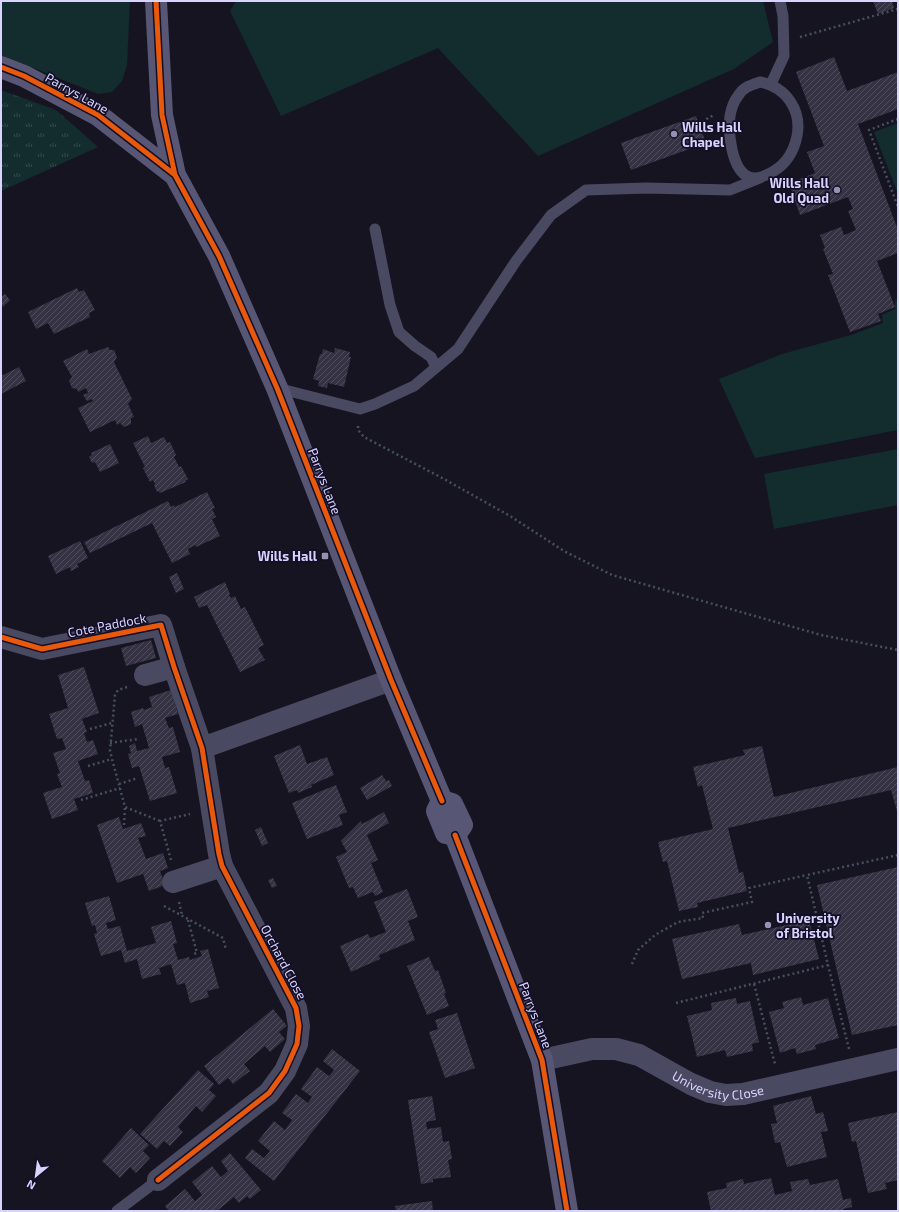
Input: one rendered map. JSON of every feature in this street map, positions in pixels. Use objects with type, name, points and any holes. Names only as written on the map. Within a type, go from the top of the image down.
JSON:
[{"type":"main road","name":"Parrys Lane","points":[[156,1],[162,115],[175,175],[219,256],[277,388],[391,680],[442,801],[452,804],[462,824],[455,835],[542,1060],[567,1211]]},
{"type":"main road","name":"Parrys Lane","points":[[1,67],[24,76],[98,115],[175,175]]},
{"type":"street","name":"Cote Paddock","points":[[1,637],[42,649],[161,625],[202,748]]},
{"type":"street","points":[[145,675],[174,667]]},
{"type":"street","points":[[202,748],[391,680]]},
{"type":"street","name":"Orchard Close","points":[[158,1180],[268,1093],[285,1072],[297,1044],[299,1026],[296,1008],[222,866],[218,854],[202,748]]},
{"type":"street","points":[[173,882],[222,866]]},
{"type":"street","name":"University Close","points":[[542,1060],[592,1049],[616,1049],[639,1056],[710,1092],[726,1095],[743,1094],[898,1059]]},
{"type":"lane","points":[[771,84],[784,56],[783,16],[780,1]]},
{"type":"lane","points":[[277,388],[360,409],[376,404],[414,386],[458,349],[516,262],[550,216],[586,190],[646,188],[730,190],[760,178],[781,167],[788,159],[794,147],[797,135],[797,113],[787,97],[771,84],[760,82],[747,86],[737,96],[730,114],[729,135],[735,160],[741,171],[749,177],[760,178]]},
{"type":"lane","points":[[375,229],[390,305],[399,332],[431,357],[436,367]]},
{"type":"lane","points":[[117,1211],[158,1180]]},
{"type":"path","points":[[783,41],[898,9]]},
{"type":"path","points":[[898,119],[869,130],[898,207]]},
{"type":"path","points":[[360,409],[358,430],[364,437],[510,516],[564,551],[612,575],[821,635],[898,650]]},
{"type":"path","points":[[124,825],[125,807],[110,751],[115,696],[118,690],[147,682],[145,675]]},
{"type":"path","points":[[90,729],[112,723]]},
{"type":"path","points":[[110,743],[138,739]]},
{"type":"path","points":[[88,766],[112,759]]},
{"type":"path","points":[[119,784],[138,778]]},
{"type":"path","points":[[81,800],[120,788]]},
{"type":"path","points":[[125,807],[160,821],[211,808]]},
{"type":"path","points":[[160,821],[174,869],[170,871],[182,915]]},
{"type":"path","points":[[632,964],[638,950],[655,935],[678,922],[703,918],[702,913],[752,902],[749,888],[898,855]]},
{"type":"path","points":[[807,875],[843,1023]]},
{"type":"path","points":[[164,906],[223,938],[226,950]]},
{"type":"path","points":[[188,919],[197,953],[193,954]]},
{"type":"path","points":[[676,1003],[828,965]]},
{"type":"path","points":[[754,984],[770,1043]]},
{"type":"green space","points":[[1,1],[130,1],[127,65],[122,81],[112,92],[98,94],[1,55]]},
{"type":"green space","points":[[236,1],[763,1],[773,42],[734,69],[538,156],[438,48],[281,116],[230,11]]},
{"type":"green space","points":[[1,90],[56,110],[98,147],[1,191]]},
{"type":"green space","points":[[898,123],[898,194],[874,132]]},
{"type":"green space","points":[[898,299],[898,430],[755,458],[719,379],[782,354],[851,335],[883,323],[882,315],[895,309],[895,300]]},
{"type":"green space","points":[[898,449],[898,505],[774,529],[764,474]]},
{"type":"building","points":[[873,1],[892,1],[894,8],[878,14]]},
{"type":"building","name":"Wills Hall Old Quad","points":[[834,57],[847,91],[898,72],[898,109],[858,124],[898,230],[898,253],[877,261],[895,307],[878,314],[881,321],[850,332],[828,275],[833,274],[823,249],[825,248],[820,235],[841,227],[844,235],[856,230],[848,211],[853,209],[848,197],[800,215],[789,183],[815,173],[807,152],[824,146],[796,72]]},
{"type":"building","name":"Wills Hall Chapel","points":[[696,116],[706,143],[631,170],[621,143]]},
{"type":"building","points":[[77,288],[79,292],[84,290],[95,310],[89,313],[90,317],[54,334],[48,323],[36,329],[28,312]]},
{"type":"building","points":[[5,294],[10,300],[3,307],[1,304],[1,297]]},
{"type":"building","points":[[108,347],[110,350],[114,350],[117,357],[114,362],[132,399],[128,404],[134,417],[131,418],[131,424],[124,427],[120,423],[117,425],[115,420],[90,432],[78,408],[93,401],[92,399],[87,401],[83,395],[88,393],[86,388],[78,392],[77,389],[72,388],[69,381],[72,377],[63,361],[87,349],[89,354]]},
{"type":"building","points":[[335,348],[350,352],[349,357],[351,357],[344,387],[328,383],[327,388],[318,386],[319,381],[313,379],[320,354],[322,354],[323,349],[334,353]]},
{"type":"building","points":[[19,367],[26,381],[1,394],[1,376]]},
{"type":"building","points":[[148,436],[151,443],[164,437],[167,443],[170,442],[176,455],[174,457],[188,479],[185,481],[186,482],[160,493],[158,491],[157,492],[153,480],[150,482],[143,468],[145,467],[133,443]]},
{"type":"building","points":[[110,444],[119,463],[100,472],[95,462],[92,463],[89,457],[92,455],[91,453]]},
{"type":"building","points":[[207,492],[215,508],[212,509],[216,517],[212,519],[220,536],[196,547],[195,545],[188,549],[190,554],[172,563],[152,523],[90,553],[84,542],[168,501],[171,507],[174,505],[175,507]]},
{"type":"building","points":[[80,541],[88,558],[77,564],[79,567],[71,571],[70,567],[56,574],[48,556]]},
{"type":"building","points":[[177,573],[184,589],[176,593],[169,577]]},
{"type":"building","points":[[225,582],[231,598],[235,596],[241,609],[245,607],[264,645],[258,648],[265,660],[240,672],[207,605],[199,608],[194,597]]},
{"type":"building","points":[[151,640],[156,658],[126,666],[121,648]]},
{"type":"building","points":[[84,667],[99,713],[82,719],[87,732],[84,733],[87,742],[93,740],[98,754],[78,761],[85,781],[89,780],[93,793],[74,799],[78,810],[52,819],[43,793],[62,787],[57,774],[60,773],[53,753],[66,749],[62,738],[57,739],[49,714],[68,708],[58,675]]},
{"type":"building","points":[[171,690],[178,714],[165,718],[169,728],[173,727],[180,752],[162,757],[165,768],[169,767],[177,793],[150,801],[139,766],[132,768],[128,754],[131,753],[129,746],[135,743],[137,751],[149,748],[142,724],[135,727],[131,712],[152,707],[149,697]]},
{"type":"building","points":[[300,745],[307,764],[327,757],[334,775],[311,785],[312,787],[298,793],[297,790],[289,793],[274,756]]},
{"type":"building","points":[[762,746],[774,797],[898,767],[898,815],[891,790],[728,828],[739,873],[743,872],[747,891],[697,903],[698,907],[679,911],[667,861],[663,862],[658,842],[713,829],[702,785],[698,787],[693,767],[745,755],[743,750]]},
{"type":"building","points":[[382,775],[386,781],[389,780],[392,786],[367,800],[360,788]]},
{"type":"building","points":[[336,785],[347,812],[339,815],[343,825],[307,839],[292,803]]},
{"type":"building","points":[[384,812],[389,823],[367,835],[378,860],[371,863],[383,892],[375,896],[373,892],[358,898],[353,887],[349,888],[336,857],[347,852],[341,841],[361,821],[362,824]]},
{"type":"building","points":[[119,817],[123,829],[141,823],[146,836],[138,838],[146,859],[163,853],[168,868],[160,871],[165,885],[149,891],[143,874],[117,883],[97,825]]},
{"type":"building","points":[[261,827],[268,843],[262,846],[255,830]]},
{"type":"building","points":[[898,867],[898,1025],[852,1035],[817,885]]},
{"type":"building","points":[[273,878],[277,886],[272,888],[268,880]]},
{"type":"building","points":[[407,889],[418,917],[408,921],[415,940],[379,955],[380,959],[351,972],[340,946],[368,934],[370,938],[386,932],[374,902]]},
{"type":"building","points":[[109,896],[116,920],[106,923],[108,929],[120,926],[127,951],[156,943],[151,927],[171,921],[177,943],[173,944],[178,960],[189,957],[190,960],[202,956],[200,951],[208,949],[219,988],[207,991],[209,997],[190,1003],[185,983],[177,985],[171,964],[159,968],[161,974],[142,979],[137,959],[125,963],[121,950],[101,956],[94,934],[97,933],[95,925],[92,926],[85,903]]},
{"type":"building","points":[[809,920],[819,959],[753,975],[751,963],[682,979],[672,939],[739,924],[742,935]]},
{"type":"building","points":[[429,957],[435,971],[438,970],[446,993],[444,994],[449,1006],[427,1015],[407,966]]},
{"type":"building","points":[[801,997],[803,1005],[828,998],[839,1038],[815,1045],[816,1049],[797,1054],[795,1048],[780,1053],[769,1012],[784,1008],[782,1002]]},
{"type":"building","points":[[736,998],[737,1004],[750,1001],[759,1042],[752,1044],[753,1051],[727,1057],[725,1050],[697,1057],[687,1016],[712,1010],[711,1003]]},
{"type":"building","points":[[273,1009],[287,1026],[279,1032],[285,1039],[270,1052],[265,1046],[244,1064],[250,1071],[233,1084],[228,1078],[219,1085],[204,1066]]},
{"type":"building","points":[[457,1013],[475,1068],[445,1078],[429,1032],[438,1029],[435,1020]]},
{"type":"building","points":[[332,1049],[360,1071],[274,1181],[245,1158],[252,1149],[264,1158],[270,1151],[258,1141],[274,1121],[285,1130],[292,1120],[282,1113],[296,1094],[308,1103],[312,1097],[301,1089],[317,1067],[329,1076],[334,1070],[323,1061]]},
{"type":"building","points":[[198,1070],[214,1084],[209,1090],[216,1096],[202,1112],[196,1106],[178,1127],[183,1132],[170,1146],[164,1141],[157,1149],[140,1134]]},
{"type":"building","points":[[432,1096],[436,1120],[426,1122],[427,1129],[441,1127],[443,1142],[449,1141],[452,1159],[448,1160],[451,1177],[433,1179],[433,1182],[421,1184],[408,1100]]},
{"type":"building","points":[[811,1096],[816,1114],[823,1112],[828,1131],[821,1132],[827,1157],[787,1167],[780,1142],[775,1143],[771,1124],[777,1123],[773,1106]]},
{"type":"building","points":[[898,1112],[898,1180],[885,1183],[887,1189],[868,1193],[856,1141],[852,1142],[848,1123]]},
{"type":"building","points":[[131,1128],[149,1145],[143,1151],[150,1158],[136,1173],[130,1167],[120,1178],[102,1161]]},
{"type":"building","points":[[230,1153],[261,1190],[250,1199],[247,1196],[239,1203],[234,1197],[217,1211],[169,1211],[165,1206],[185,1189],[195,1201],[202,1195],[192,1182],[212,1166],[221,1177],[228,1171],[221,1161]]},
{"type":"building","points":[[771,1178],[775,1195],[792,1191],[790,1182],[808,1179],[810,1185],[838,1179],[843,1200],[851,1198],[852,1207],[843,1209],[843,1211],[711,1211],[707,1192],[727,1188],[726,1183],[743,1179],[744,1184]]},
{"type":"building","points":[[432,1201],[433,1211],[396,1211],[395,1206]]},
{"type":"cycle path","points":[[156,1],[162,115],[175,175],[219,256],[277,388],[391,680],[442,801]]},
{"type":"cycle path","points":[[1,67],[24,76],[98,115],[175,175]]},
{"type":"cycle path","points":[[1,637],[42,649],[161,625],[202,748],[222,866],[296,1008],[299,1026],[297,1044],[285,1071],[269,1093],[158,1180]]},
{"type":"cycle path","points":[[455,835],[542,1060],[567,1211]]},
{"type":"place","name":"Wills Hall Chapel","points":[[674,134]]},
{"type":"place","name":"Wills Hall Old Quad","points":[[837,190]]},
{"type":"place","name":"Wills Hall","points":[[325,556]]},
{"type":"place","name":"University of Bristol","points":[[768,925]]}]
